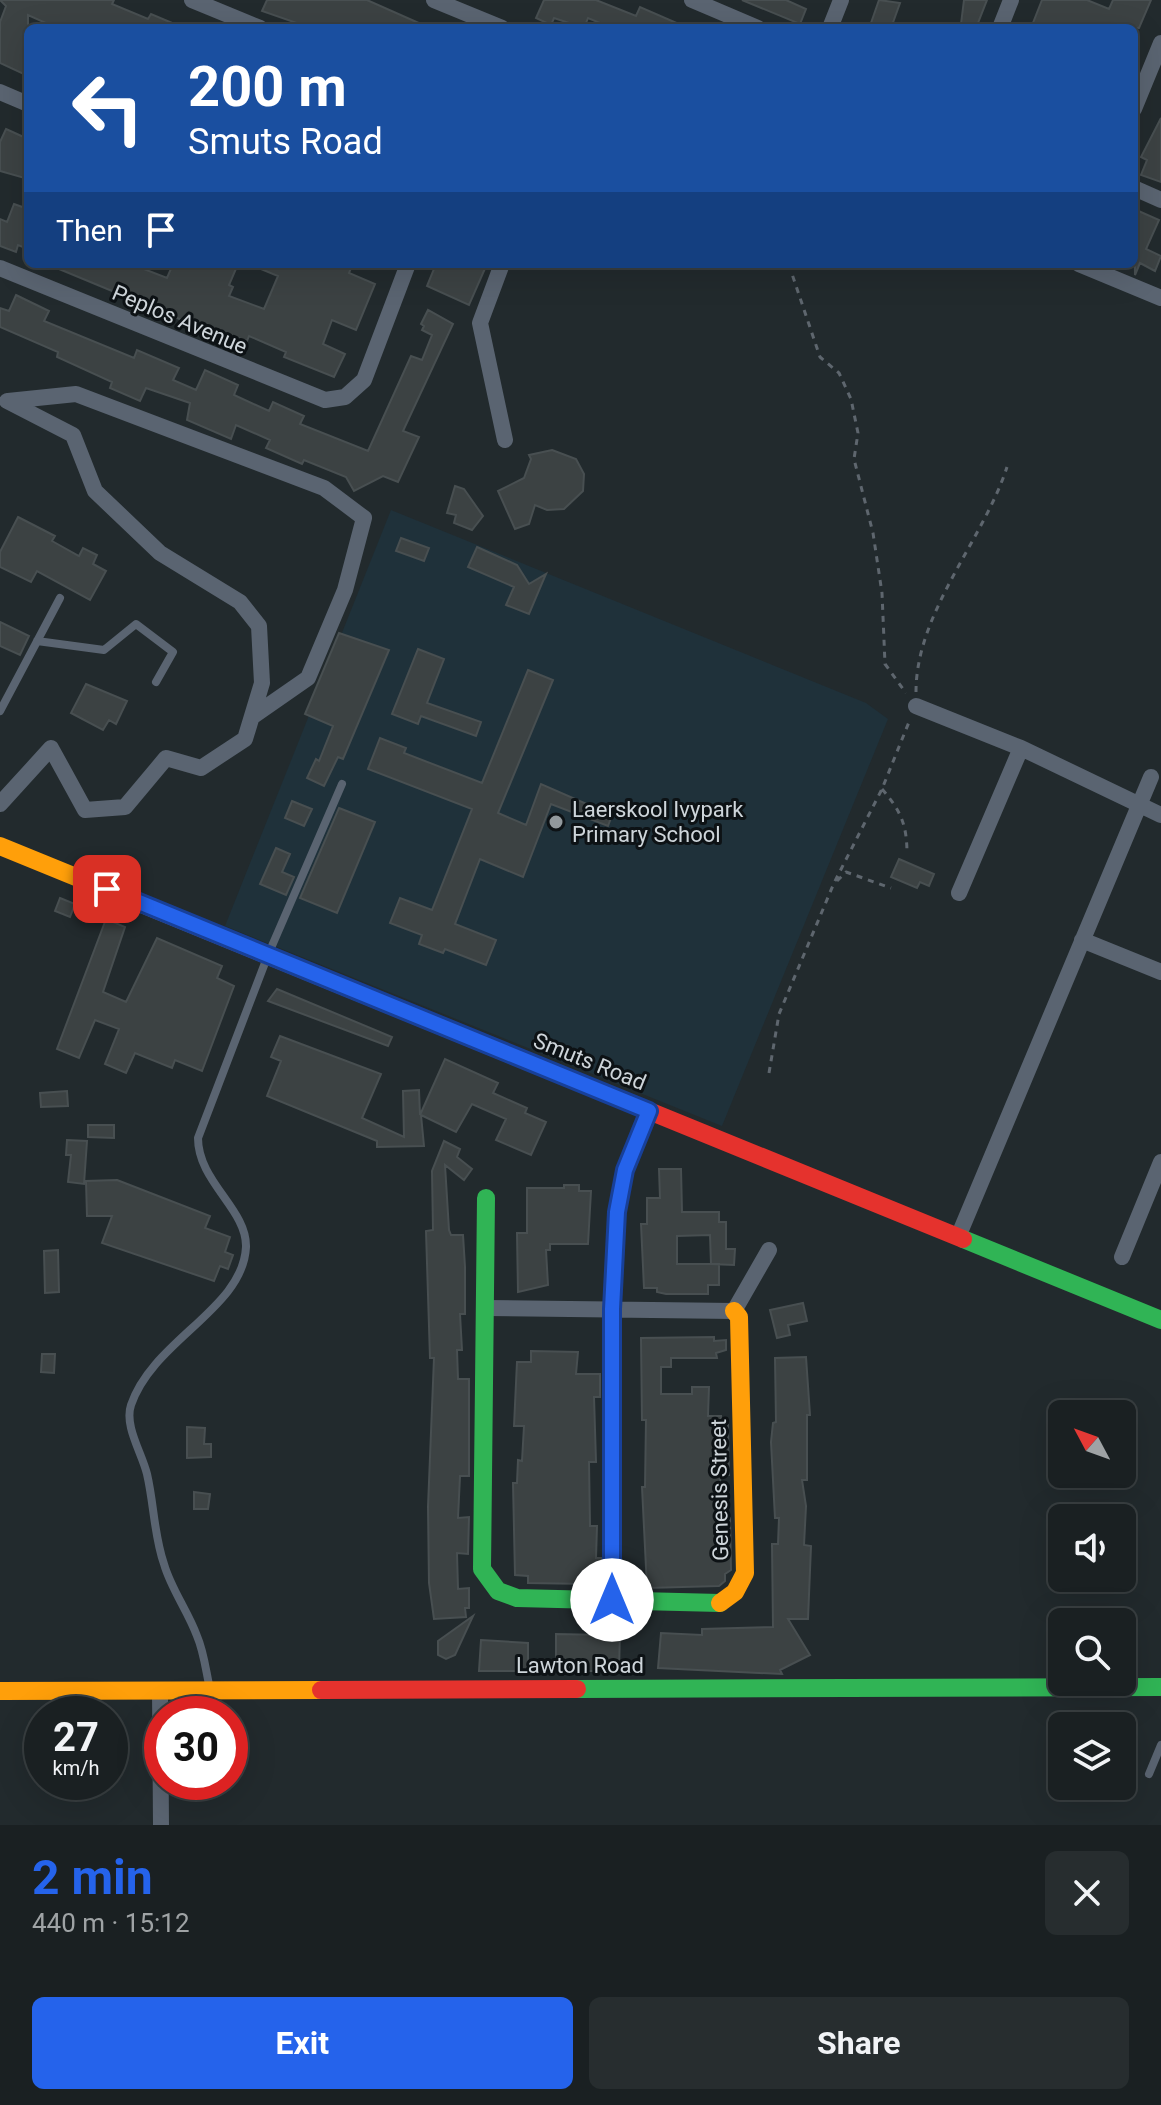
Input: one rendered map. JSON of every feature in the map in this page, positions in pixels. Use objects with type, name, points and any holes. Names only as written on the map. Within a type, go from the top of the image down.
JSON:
[{"type":"street","points":[[192,0],[250,24]]},
{"type":"street","points":[[434,0],[492,24]]},
{"type":"street","points":[[692,0],[749,24]]},
{"type":"street","points":[[832,24],[841,0]]},
{"type":"street","points":[[1002,24],[1011,0]]},
{"type":"street","points":[[1138,99],[1161,43]]},
{"type":"street","points":[[0,92],[24,102]]},
{"type":"street","points":[[1138,190],[1161,200]]},
{"type":"street","name":"Peplos Avenue","points":[[0,268],[302,394],[325,400],[345,397],[364,380],[406,268]]},
{"type":"street","points":[[501,268],[480,323],[505,440]]},
{"type":"street","points":[[1089,268],[1161,298]]},
{"type":"street","points":[[3,403],[76,394],[324,488],[364,518],[345,590],[308,678],[252,717]]},
{"type":"street","points":[[0,804],[51,748],[85,810],[125,807],[166,758],[201,768],[245,739],[262,683],[259,626],[240,602],[160,553],[95,491],[73,435],[3,403]]},
{"type":"street","points":[[916,706],[1021,748],[1161,815]]},
{"type":"street","points":[[959,893],[1021,748]]},
{"type":"street","points":[[958,1237],[1151,777]]},
{"type":"street","name":"Smuts Road","points":[[0,846],[1161,1320]]},
{"type":"street","points":[[1082,940],[1161,972]]},
{"type":"street","points":[[612,1600],[612,1309],[623,1184],[649,1111]]},
{"type":"street","points":[[1122,1257],[1161,1162]]},
{"type":"street","name":"Genesis Street","points":[[486,1198],[482,1569],[498,1591],[517,1598],[718,1604],[740,1585],[745,1573],[739,1317],[734,1311]]},
{"type":"street","points":[[486,1308],[734,1311],[769,1250]]},
{"type":"street","name":"Lawton Road","points":[[0,1691],[1161,1687]]},
{"type":"street","points":[[160,1690],[161,1825]]},
{"type":"lane","points":[[0,711],[60,598]]},
{"type":"lane","points":[[37,641],[104,650],[136,624],[173,652],[156,682]]},
{"type":"lane","points":[[210,1690],[199,1638],[164,1564],[147,1473],[129,1420],[130,1407],[142,1380],[156,1361],[234,1288],[243,1266],[245,1232],[201,1165],[198,1138],[268,955],[342,784]]},
{"type":"lane","points":[[1149,1774],[1161,1745]]},
{"type":"path","points":[[792,268],[820,357],[839,373],[851,399],[858,433],[854,459],[873,533],[882,593],[885,664],[916,706]]},
{"type":"path","points":[[769,1073],[779,1014],[834,883],[882,789],[916,706],[916,665],[952,577],[996,501],[1007,467]]},
{"type":"path","points":[[882,789],[901,811],[907,854]]},
{"type":"path","points":[[834,883],[846,872],[891,888]]},
{"type":"shaded area","name":"Laerskool Ivypark Primary School","points":[[391,510],[866,703],[888,719],[722,1126],[225,926]]},
{"type":"building","points":[[0,0],[114,0],[112,4],[148,19],[151,14],[175,24],[48,24],[28,15],[28,24],[24,24],[24,74],[0,63],[0,22],[6,6]]},
{"type":"building","points":[[267,0],[367,0],[421,24],[299,24],[262,11]]},
{"type":"building","points":[[544,0],[596,0],[636,16],[640,7],[679,24],[602,24],[588,18],[586,24],[572,24],[554,18],[549,24],[536,18]]},
{"type":"building","points":[[742,0],[786,0],[806,9],[800,24]]},
{"type":"building","points":[[879,0],[900,3],[892,24],[871,23]]},
{"type":"building","points":[[964,0],[987,0],[978,24],[961,24]]},
{"type":"building","points":[[1042,0],[1087,0],[1109,9],[1113,0],[1151,0],[1139,28],[1138,24],[1033,24]]},
{"type":"building","points":[[1161,118],[1161,182],[1141,175],[1147,160],[1141,157]]},
{"type":"building","points":[[6,129],[24,137],[24,178],[0,171],[0,142]]},
{"type":"building","points":[[14,204],[24,208],[24,247],[18,245],[16,252],[0,246],[0,219],[7,222]]},
{"type":"building","points":[[1138,211],[1159,220],[1146,249],[1161,256],[1155,271],[1140,263],[1138,268]]},
{"type":"building","points":[[57,268],[141,268],[167,278],[171,268],[236,268],[229,285],[233,287],[229,296],[264,309],[278,276],[259,268],[351,268],[349,273],[375,284],[356,330],[332,320],[323,344],[345,354],[334,377],[284,357],[286,352],[249,336],[247,341],[182,320]]},
{"type":"building","points":[[434,268],[485,268],[469,305],[427,286]]},
{"type":"building","points":[[16,295],[49,311],[44,321],[134,358],[137,350],[179,368],[173,380],[196,390],[205,370],[238,385],[234,395],[269,411],[273,402],[304,416],[300,424],[368,451],[411,356],[422,360],[432,335],[422,330],[424,326],[421,324],[428,310],[453,324],[403,431],[419,437],[398,482],[383,476],[354,491],[346,477],[304,460],[302,464],[266,448],[270,440],[236,425],[231,439],[187,420],[190,403],[146,388],[140,401],[110,388],[112,382],[57,357],[58,352],[0,327],[0,308],[9,311]]},
{"type":"building","points":[[552,450],[576,459],[584,474],[583,491],[564,509],[547,510],[535,505],[529,524],[515,529],[498,491],[524,478],[531,459],[529,455]]},
{"type":"building","points":[[455,486],[464,489],[483,516],[472,530],[454,523],[456,515],[447,513]]},
{"type":"building","points":[[18,517],[55,536],[52,541],[79,556],[83,548],[97,555],[93,564],[106,571],[90,600],[37,571],[31,582],[0,567],[0,552]]},
{"type":"building","points":[[401,538],[429,548],[424,561],[396,551]]},
{"type":"building","points":[[477,547],[517,565],[529,584],[546,574],[529,614],[506,605],[514,587],[468,567]]},
{"type":"building","points":[[0,622],[29,636],[20,655],[0,646]]},
{"type":"building","points":[[339,633],[389,650],[343,759],[338,757],[324,786],[307,778],[316,759],[319,761],[333,726],[305,714]]},
{"type":"building","points":[[418,649],[444,659],[427,703],[481,722],[476,736],[421,716],[418,724],[392,714]]},
{"type":"building","points":[[528,670],[553,680],[498,813],[526,825],[541,784],[612,815],[608,826],[551,804],[523,877],[480,859],[455,924],[496,940],[486,965],[445,949],[443,953],[419,944],[422,935],[390,923],[400,898],[432,910],[472,809],[368,769],[380,738],[406,748],[404,753],[482,783]]},
{"type":"building","points":[[86,684],[127,701],[116,724],[109,720],[103,730],[71,713]]},
{"type":"building","points":[[292,801],[312,809],[304,826],[285,818]]},
{"type":"building","points":[[339,808],[375,822],[337,913],[300,898]]},
{"type":"building","points":[[276,848],[290,854],[282,872],[294,877],[286,895],[260,884]]},
{"type":"building","points":[[899,859],[934,874],[929,886],[920,882],[917,888],[891,877]]},
{"type":"building","points":[[60,898],[75,904],[70,917],[55,911]]},
{"type":"building","points":[[106,919],[125,927],[103,992],[126,1002],[157,938],[222,966],[217,978],[234,986],[202,1071],[175,1060],[172,1068],[135,1053],[126,1073],[105,1064],[119,1029],[95,1020],[79,1058],[57,1049]]},
{"type":"building","points":[[277,989],[392,1037],[388,1046],[268,1001]]},
{"type":"building","points":[[280,1036],[381,1074],[362,1118],[404,1137],[403,1091],[419,1090],[420,1115],[445,1059],[498,1083],[493,1093],[527,1108],[525,1113],[546,1122],[531,1155],[496,1140],[506,1119],[472,1104],[456,1132],[421,1115],[424,1146],[377,1147],[377,1141],[267,1096],[281,1061],[271,1057]]},
{"type":"building","points":[[67,1091],[68,1106],[41,1107],[40,1093]]},
{"type":"building","points":[[88,1125],[114,1125],[114,1138],[88,1137]]},
{"type":"building","points":[[67,1140],[87,1141],[84,1184],[68,1182],[71,1155],[66,1155]]},
{"type":"building","points":[[444,1141],[460,1149],[457,1157],[472,1169],[464,1180],[445,1165],[449,1230],[451,1235],[463,1235],[465,1267],[465,1314],[460,1314],[462,1350],[457,1350],[458,1379],[469,1379],[469,1476],[460,1476],[458,1518],[469,1517],[468,1554],[457,1553],[458,1589],[469,1588],[469,1608],[465,1608],[466,1617],[434,1619],[429,1583],[428,1507],[434,1358],[430,1358],[426,1231],[433,1230],[432,1171]]},
{"type":"building","points":[[659,1169],[681,1169],[682,1212],[719,1212],[719,1222],[726,1222],[726,1249],[735,1249],[734,1265],[719,1264],[719,1285],[708,1285],[708,1294],[666,1294],[657,1292],[657,1288],[644,1288],[641,1224],[647,1224],[647,1198],[660,1198]],"holes":[[[710,1235],[711,1264],[677,1264],[677,1236]]]},
{"type":"building","points":[[117,1180],[210,1216],[205,1228],[230,1237],[225,1252],[233,1255],[228,1269],[220,1266],[214,1281],[102,1243],[112,1216],[87,1216],[86,1181]]},
{"type":"building","points":[[564,1185],[579,1185],[579,1191],[591,1191],[588,1244],[550,1244],[550,1250],[546,1250],[548,1285],[518,1292],[517,1233],[527,1233],[527,1188],[564,1188]]},
{"type":"building","points":[[58,1250],[59,1292],[45,1293],[44,1251]]},
{"type":"building","points":[[803,1303],[807,1321],[788,1325],[790,1335],[777,1338],[770,1310]]},
{"type":"building","points":[[714,1337],[714,1341],[726,1340],[726,1350],[716,1353],[717,1358],[671,1358],[671,1367],[661,1367],[661,1394],[692,1394],[692,1387],[709,1387],[708,1416],[721,1416],[721,1425],[728,1425],[729,1475],[720,1475],[721,1519],[730,1518],[731,1570],[719,1586],[647,1588],[642,1487],[645,1487],[646,1420],[642,1420],[641,1338]]},
{"type":"building","points":[[531,1351],[578,1352],[576,1374],[600,1374],[600,1397],[594,1397],[596,1462],[589,1462],[590,1526],[597,1526],[596,1558],[601,1558],[601,1573],[590,1573],[589,1584],[528,1583],[528,1576],[515,1575],[513,1483],[517,1483],[518,1460],[522,1461],[524,1426],[514,1426],[517,1362],[531,1362]]},
{"type":"building","points":[[42,1354],[55,1354],[54,1373],[41,1372]]},
{"type":"building","points":[[806,1357],[810,1415],[807,1415],[807,1480],[802,1480],[806,1506],[804,1545],[811,1546],[808,1619],[788,1619],[810,1655],[780,1670],[782,1674],[658,1668],[661,1633],[702,1635],[702,1629],[773,1627],[772,1544],[778,1544],[779,1518],[775,1518],[771,1442],[773,1423],[776,1422],[775,1358]]},
{"type":"building","points":[[187,1427],[205,1428],[204,1444],[211,1444],[211,1457],[187,1458]]},
{"type":"building","points":[[194,1492],[210,1494],[208,1509],[194,1509]]},
{"type":"building","points":[[473,1616],[455,1655],[446,1659],[438,1655],[438,1641]]},
{"type":"building","points":[[604,1631],[620,1631],[619,1671],[556,1671],[556,1634],[604,1635]]},
{"type":"building","points":[[481,1640],[528,1643],[528,1671],[479,1671]]},
{"type":"traffic: fast","points":[[486,1198],[482,1569],[498,1591],[517,1598],[720,1603]]},
{"type":"traffic: fast","points":[[963,1239],[1161,1320]]},
{"type":"traffic: fast","points":[[577,1689],[1161,1687]]},
{"type":"traffic: slow","points":[[0,846],[578,1082]]},
{"type":"traffic: slow","points":[[720,1603],[735,1592],[745,1573],[739,1317],[734,1311]]},
{"type":"traffic: slow","points":[[0,1691],[321,1690]]},
{"type":"traffic: jam","points":[[578,1082],[963,1239]]},
{"type":"traffic: jam","points":[[321,1690],[577,1689]]},
{"type":"place","name":"Laerskool Ivypark Primary School","points":[[556,822]]},
{"type":"route","points":[[107,889],[649,1111],[625,1170],[617,1212],[612,1309],[612,1600]]}]
